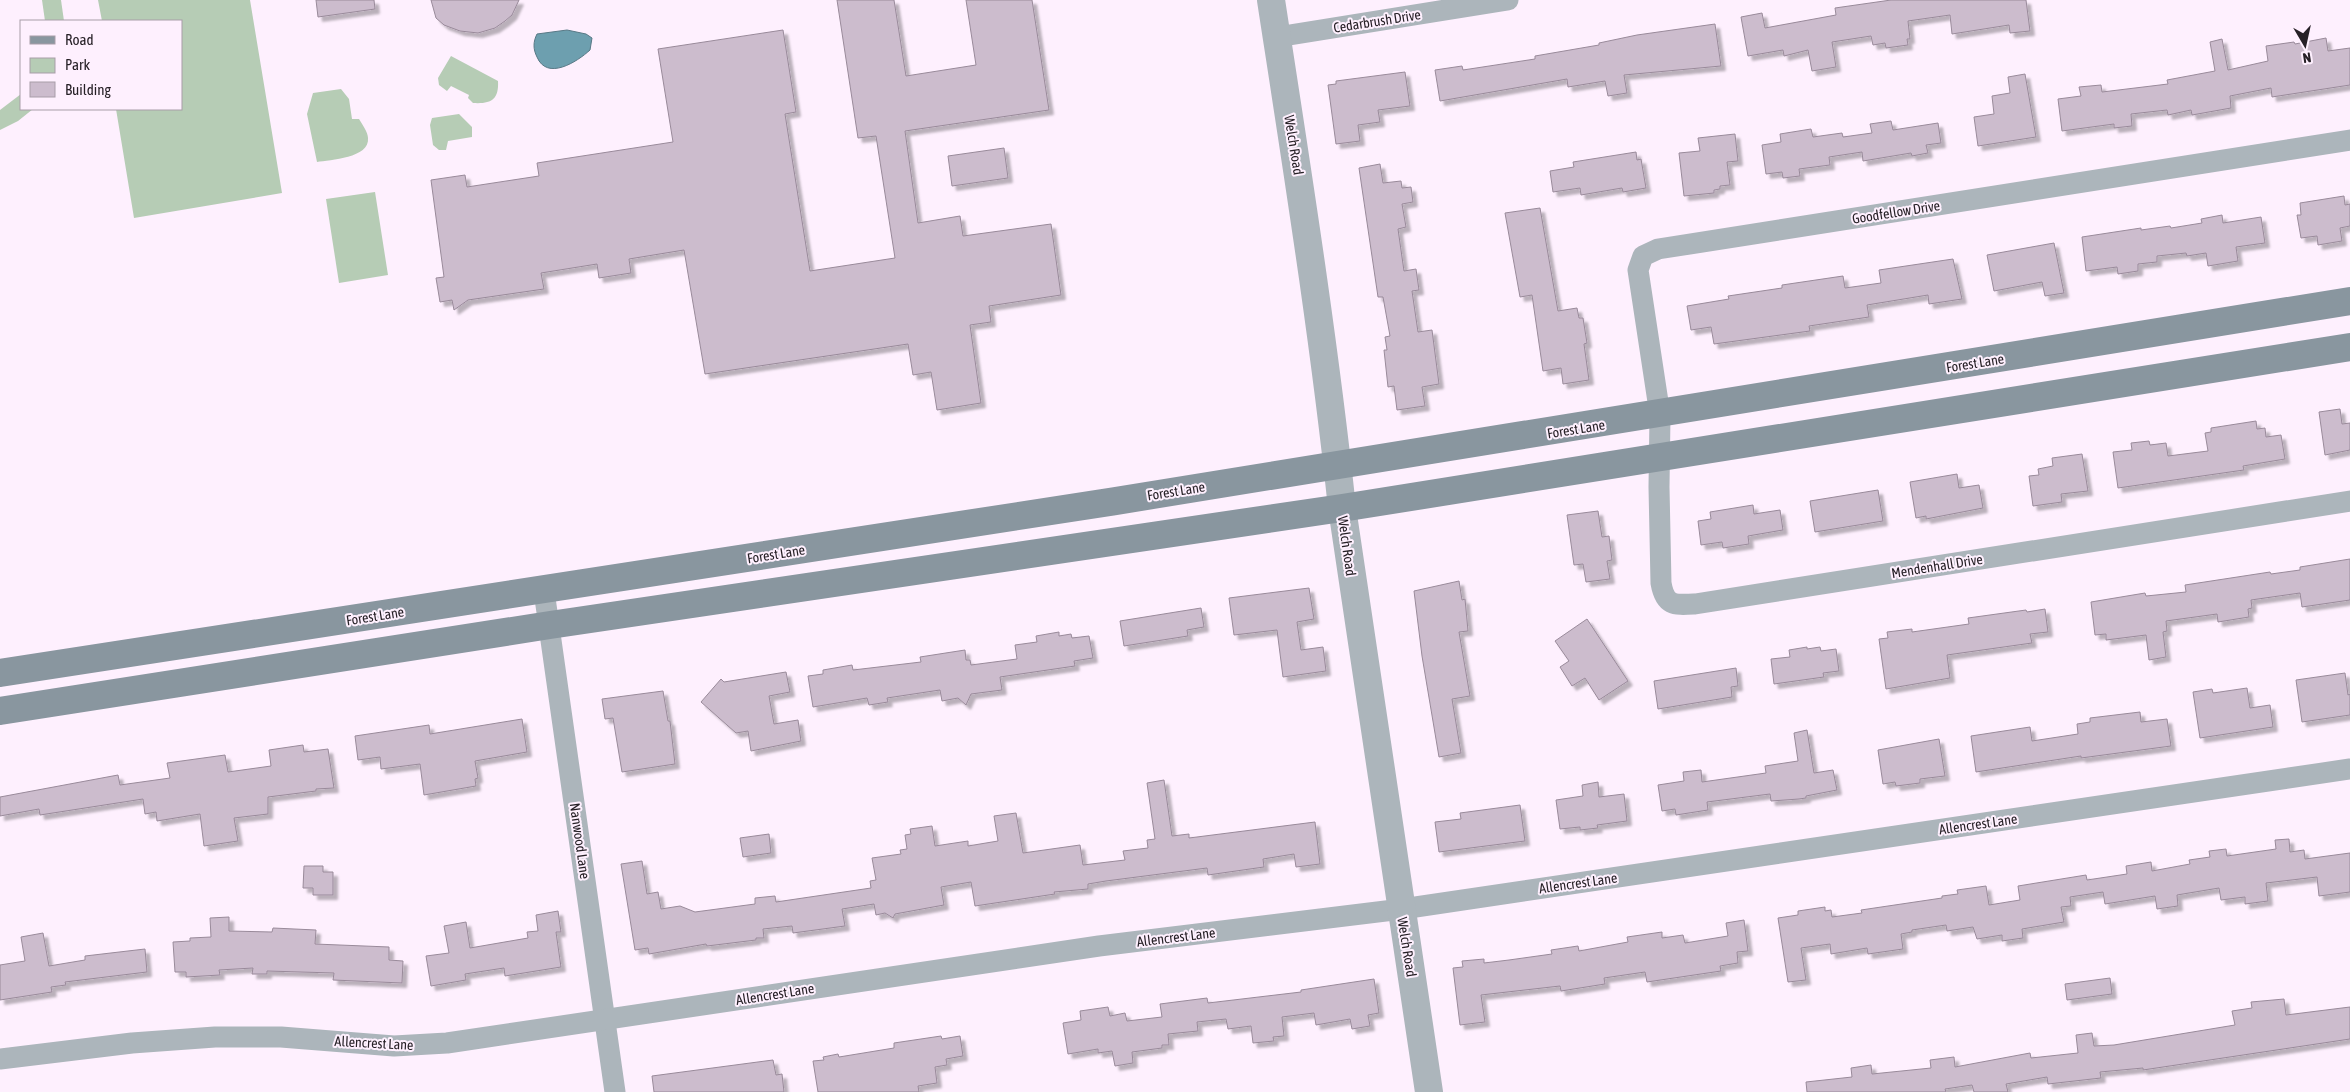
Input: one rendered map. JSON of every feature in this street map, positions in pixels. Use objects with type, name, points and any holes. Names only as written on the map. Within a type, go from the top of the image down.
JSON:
[{"type":"main road","name":"Forest Lane","points":[[0,673],[544,591],[1660,415],[2350,301]]},
{"type":"main road","points":[[0,711],[550,626],[1342,508],[2350,347]]},
{"type":"main road","points":[[915,532],[921,570]]},
{"type":"street","name":"Welch Road","points":[[1271,0],[1310,246],[1342,508],[1429,1092]]},
{"type":"street","name":"Cedarbrush Drive","points":[[1277,37],[1508,0]]},
{"type":"street","name":"Goodfellow Drive","points":[[1659,457],[1660,415],[1638,270],[1643,256],[1658,249],[2350,140]]},
{"type":"street","name":"Mendenhall Drive","points":[[1659,457],[1661,583],[1664,596],[1671,603],[1680,605],[2350,501]]},
{"type":"street","name":"Nanwood Lane","points":[[544,591],[615,1092]]},
{"type":"street","name":"Allencrest Lane","points":[[0,1059],[132,1043],[215,1037],[281,1037],[394,1046],[447,1043],[1099,946],[1402,909],[2350,769]]},
{"type":"green space","points":[[42,0],[61,0],[64,20],[45,20]]},
{"type":"green space","points":[[98,0],[250,0],[282,193],[134,218],[116,110],[182,110],[182,20],[102,20]]},
{"type":"green space","points":[[451,56],[498,81],[497,93],[493,100],[485,103],[473,103],[468,98],[469,95],[451,86],[447,91],[439,85],[438,78]]},
{"type":"green space","points":[[341,89],[349,99],[352,119],[359,119],[366,131],[368,136],[367,145],[363,150],[348,157],[317,162],[307,114],[313,93]]},
{"type":"green space","points":[[20,95],[20,110],[32,110],[18,121],[0,130],[0,110]]},
{"type":"green space","points":[[459,114],[472,127],[472,137],[448,141],[446,150],[439,150],[433,145],[430,125],[432,118]]},
{"type":"green space","points":[[375,192],[388,275],[339,283],[326,199]]},
{"type":"water","points":[[567,30],[586,34],[592,38],[590,50],[570,64],[562,67],[548,68],[537,57],[534,48],[537,34]]},
{"type":"building","points":[[316,0],[374,0],[375,9],[318,17]]},
{"type":"building","points":[[431,0],[519,0],[512,15],[505,21],[495,28],[478,33],[460,31],[444,25],[436,18]]},
{"type":"building","points":[[837,0],[894,0],[906,76],[976,65],[966,0],[1032,0],[1049,110],[905,131],[918,223],[960,216],[963,236],[1051,224],[1061,295],[989,306],[991,322],[970,325],[981,403],[937,410],[931,372],[913,375],[908,344],[705,374],[684,250],[629,259],[631,273],[599,278],[597,264],[541,273],[544,289],[468,300],[454,310],[452,300],[440,302],[436,278],[444,277],[431,180],[465,175],[467,187],[539,176],[537,163],[673,142],[658,49],[783,30],[796,112],[785,114],[810,271],[895,258],[876,136],[858,138]]},
{"type":"building","points":[[1891,0],[2026,0],[2030,31],[2010,33],[2009,25],[1952,34],[1950,15],[1908,21],[1910,39],[1907,39],[1908,45],[1886,48],[1885,43],[1873,45],[1871,36],[1832,42],[1836,67],[1812,71],[1808,50],[1784,56],[1783,50],[1748,56],[1741,17],[1762,13],[1765,28],[1836,15],[1835,8]]},
{"type":"building","points":[[1715,24],[1721,66],[1624,75],[1627,93],[1608,96],[1605,81],[1568,87],[1567,79],[1440,101],[1435,70],[1462,66],[1463,70],[1535,59],[1535,56],[1599,45],[1599,43],[1637,35]]},
{"type":"building","points":[[2326,38],[2328,51],[2350,48],[2350,85],[2272,97],[2271,88],[2230,96],[2231,108],[2192,115],[2191,110],[2168,115],[2167,110],[2131,114],[2132,126],[2114,128],[2114,124],[2062,131],[2058,99],[2081,96],[2079,87],[2101,85],[2102,92],[2168,84],[2167,80],[2215,71],[2210,42],[2222,39],[2228,70],[2268,61],[2266,46],[2294,42],[2295,44]]},
{"type":"building","points":[[1405,72],[1410,106],[1378,110],[1380,122],[1358,125],[1360,141],[1336,144],[1328,85],[1336,84],[1336,81]]},
{"type":"building","points":[[2025,74],[2036,137],[1978,146],[1974,117],[1994,114],[1992,96],[2010,93],[2008,77]]},
{"type":"building","points":[[1891,121],[1893,130],[1938,123],[1941,143],[1926,145],[1928,153],[1912,156],[1911,153],[1863,161],[1862,152],[1829,157],[1830,165],[1799,169],[1800,176],[1783,178],[1782,172],[1766,174],[1762,145],[1781,142],[1780,134],[1811,129],[1813,137],[1842,133],[1843,137],[1872,133],[1870,124]]},
{"type":"building","points":[[1735,134],[1738,161],[1727,162],[1730,185],[1720,186],[1720,189],[1714,190],[1714,193],[1684,196],[1679,153],[1700,151],[1698,138]]},
{"type":"building","points":[[1004,148],[1008,178],[952,186],[948,156]]},
{"type":"building","points":[[1636,152],[1637,160],[1641,159],[1646,188],[1623,192],[1622,188],[1581,195],[1580,188],[1553,192],[1550,171],[1574,167],[1573,162]]},
{"type":"building","points":[[1380,164],[1383,183],[1401,181],[1402,188],[1411,187],[1413,202],[1402,204],[1406,227],[1398,229],[1404,271],[1416,269],[1419,290],[1412,291],[1418,332],[1432,330],[1439,384],[1422,387],[1425,406],[1397,410],[1394,386],[1388,387],[1384,350],[1387,350],[1385,337],[1390,336],[1383,297],[1378,297],[1359,168]]},
{"type":"building","points":[[2344,196],[2345,205],[2350,204],[2350,226],[2340,228],[2342,241],[2318,245],[2317,236],[2301,238],[2297,215],[2301,215],[2300,203]]},
{"type":"building","points":[[1540,208],[1558,311],[1577,308],[1579,318],[1583,318],[1587,343],[1584,344],[1589,380],[1563,384],[1561,368],[1543,371],[1532,295],[1520,297],[1505,213]]},
{"type":"building","points":[[2222,215],[2223,223],[2261,217],[2265,243],[2236,247],[2238,261],[2208,266],[2206,253],[2187,256],[2186,253],[2157,256],[2157,262],[2138,264],[2138,271],[2118,274],[2117,267],[2086,271],[2082,237],[2141,228],[2141,230],[2170,226],[2171,228],[2202,223],[2201,219]]},
{"type":"building","points":[[2054,243],[2064,293],[2045,296],[2042,282],[1994,291],[1987,255]]},
{"type":"building","points":[[1953,259],[1962,299],[1929,304],[1928,295],[1867,305],[1869,317],[1809,326],[1810,331],[1714,344],[1711,327],[1691,330],[1687,306],[1729,299],[1728,296],[1782,288],[1782,285],[1843,276],[1845,288],[1881,283],[1879,270]]},
{"type":"building","points":[[2340,409],[2342,424],[2350,423],[2350,450],[2325,455],[2319,412]]},
{"type":"building","points":[[2256,421],[2257,429],[2265,428],[2266,437],[2281,435],[2285,459],[2243,466],[2244,470],[2118,488],[2113,452],[2132,450],[2131,443],[2149,441],[2150,445],[2166,443],[2168,456],[2208,451],[2205,433],[2211,432],[2211,428]]},
{"type":"building","points":[[2082,454],[2088,491],[2061,494],[2062,502],[2033,506],[2029,476],[2039,475],[2038,469],[2053,466],[2052,458]]},
{"type":"building","points":[[1957,474],[1959,488],[1979,485],[1983,508],[1926,519],[1926,516],[1916,518],[1910,482]]},
{"type":"building","points":[[1878,490],[1883,521],[1815,532],[1810,501]]},
{"type":"building","points":[[1753,505],[1754,514],[1780,510],[1783,530],[1748,536],[1749,544],[1723,548],[1722,542],[1701,545],[1698,521],[1711,519],[1710,512]]},
{"type":"building","points":[[1598,511],[1602,537],[1609,536],[1612,560],[1607,561],[1610,579],[1586,582],[1583,564],[1574,565],[1567,515]]},
{"type":"building","points":[[2350,559],[2350,600],[2302,607],[2300,593],[2251,600],[2252,608],[2248,609],[2249,617],[2218,622],[2217,614],[2166,621],[2167,631],[2163,632],[2166,657],[2149,660],[2146,635],[2106,640],[2106,634],[2095,635],[2091,602],[2145,593],[2146,596],[2186,592],[2185,585],[2270,572],[2271,574],[2300,570],[2300,567]]},
{"type":"building","points":[[1459,581],[1462,600],[1465,599],[1468,631],[1459,632],[1470,696],[1452,699],[1461,753],[1439,757],[1422,656],[1414,591]]},
{"type":"building","points":[[1309,588],[1314,619],[1297,622],[1301,650],[1323,647],[1326,671],[1283,677],[1277,630],[1234,635],[1229,598]]},
{"type":"building","points":[[1201,608],[1204,627],[1187,630],[1188,636],[1124,646],[1120,621]]},
{"type":"building","points":[[2045,609],[2048,632],[2030,634],[2032,643],[1947,655],[1950,678],[1886,689],[1879,639],[1888,638],[1887,632],[1912,629],[1912,632],[1969,624],[1968,618]]},
{"type":"building","points":[[1587,619],[1628,681],[1599,700],[1585,678],[1572,686],[1560,667],[1569,661],[1555,641]]},
{"type":"building","points":[[1059,632],[1059,636],[1071,634],[1072,638],[1089,636],[1093,658],[1074,661],[1075,666],[1000,677],[1002,690],[971,694],[966,705],[958,698],[942,701],[940,690],[887,698],[888,702],[869,705],[867,698],[813,707],[808,676],[823,674],[823,670],[852,665],[853,670],[921,662],[920,657],[965,650],[966,660],[970,660],[971,665],[1017,659],[1015,645],[1037,642],[1036,636]]},
{"type":"building","points":[[1807,647],[1807,649],[1820,647],[1821,651],[1836,649],[1839,671],[1823,673],[1824,677],[1774,684],[1771,659],[1790,657],[1789,650]]},
{"type":"building","points":[[1736,668],[1738,686],[1731,687],[1732,697],[1658,709],[1654,681]]},
{"type":"building","points":[[786,672],[790,692],[769,696],[774,724],[798,720],[801,741],[751,751],[748,731],[736,733],[701,702],[721,679],[724,682]]},
{"type":"building","points":[[2345,673],[2348,695],[2350,694],[2350,715],[2302,722],[2296,680]]},
{"type":"building","points":[[2247,688],[2250,708],[2270,705],[2273,727],[2200,738],[2193,692],[2212,689],[2213,693]]},
{"type":"building","points":[[663,691],[668,721],[670,721],[675,764],[622,772],[613,718],[605,719],[602,699]]},
{"type":"building","points":[[2140,712],[2141,722],[2167,719],[2171,746],[2081,758],[2081,756],[1976,772],[1971,736],[2030,727],[2032,741],[2078,734],[2077,724],[2090,722],[2090,718]]},
{"type":"building","points":[[522,719],[527,752],[475,761],[478,778],[475,779],[476,786],[424,795],[420,764],[381,769],[380,757],[358,760],[355,736],[429,725],[430,734]]},
{"type":"building","points":[[1807,730],[1814,773],[1833,770],[1837,790],[1799,799],[1771,801],[1770,794],[1707,802],[1708,810],[1676,815],[1675,809],[1662,811],[1658,785],[1684,781],[1683,772],[1701,770],[1702,782],[1766,773],[1765,766],[1798,761],[1794,733]]},
{"type":"building","points":[[1939,739],[1945,776],[1920,779],[1920,783],[1896,786],[1895,782],[1883,784],[1878,750]]},
{"type":"building","points":[[303,745],[304,752],[328,749],[334,788],[268,797],[268,814],[234,818],[238,841],[204,846],[200,814],[157,821],[156,812],[145,814],[143,799],[40,815],[39,809],[0,816],[0,797],[118,775],[120,785],[170,778],[167,763],[225,755],[228,772],[271,766],[269,750]]},
{"type":"building","points":[[1164,780],[1172,836],[1189,834],[1189,838],[1315,822],[1320,864],[1296,867],[1294,854],[1263,859],[1264,867],[1208,875],[1207,868],[1106,881],[1088,884],[1088,889],[1054,892],[1055,894],[975,906],[971,882],[941,887],[944,905],[895,914],[893,918],[885,913],[876,915],[874,904],[842,909],[845,926],[793,933],[792,926],[763,929],[764,938],[756,938],[756,940],[707,946],[706,944],[649,954],[648,948],[635,950],[621,864],[642,861],[647,894],[658,892],[661,909],[680,906],[695,912],[755,904],[755,898],[775,896],[776,902],[871,888],[870,881],[876,880],[872,858],[901,854],[900,850],[907,849],[905,835],[911,834],[910,829],[932,826],[935,846],[968,841],[968,846],[998,841],[994,816],[1016,813],[1023,853],[1080,845],[1083,865],[1125,860],[1123,851],[1148,848],[1147,840],[1155,839],[1147,783]]},
{"type":"building","points":[[1598,782],[1599,797],[1624,794],[1627,821],[1597,825],[1598,828],[1580,830],[1580,827],[1560,829],[1556,800],[1583,796],[1582,785]]},
{"type":"building","points":[[1520,805],[1525,841],[1439,852],[1435,822],[1461,819],[1460,813]]},
{"type":"building","points":[[769,834],[771,853],[743,857],[740,838]]},
{"type":"building","points":[[2289,839],[2290,852],[2304,850],[2305,859],[2350,853],[2350,892],[2319,896],[2317,877],[2266,883],[2268,901],[2245,904],[2245,897],[2221,900],[2219,888],[2177,895],[2178,906],[2157,909],[2155,896],[2105,904],[2103,892],[2070,897],[2071,906],[2061,907],[2064,922],[2022,929],[2023,938],[2002,941],[2002,935],[1977,939],[1973,927],[1947,931],[1946,925],[1912,930],[1912,932],[1901,934],[1903,949],[1868,954],[1867,948],[1831,954],[1830,944],[1801,948],[1806,980],[1788,982],[1778,918],[1798,915],[1798,911],[1825,907],[1825,911],[1831,910],[1832,917],[1862,913],[1861,910],[1942,898],[1942,896],[1958,894],[1957,890],[1986,886],[1989,905],[2020,900],[2018,886],[2086,875],[2087,880],[2127,874],[2126,866],[2151,862],[2152,871],[2190,864],[2189,860],[2210,857],[2209,851],[2226,849],[2227,856],[2276,849],[2275,840]]},
{"type":"building","points":[[304,866],[323,866],[323,872],[333,872],[333,895],[313,895],[313,888],[303,888]]},
{"type":"building","points":[[558,911],[561,932],[556,932],[561,967],[505,976],[504,968],[465,974],[466,980],[431,986],[426,956],[449,953],[444,926],[466,922],[470,948],[528,938],[527,932],[538,931],[536,915]]},
{"type":"building","points":[[229,917],[229,931],[272,932],[273,928],[316,930],[315,944],[389,947],[389,960],[403,961],[402,983],[333,980],[334,973],[267,971],[267,974],[252,974],[253,968],[219,970],[220,975],[186,977],[186,972],[175,972],[173,942],[190,941],[190,938],[211,937],[210,918]]},
{"type":"building","points":[[1744,920],[1748,951],[1737,952],[1738,963],[1720,966],[1721,971],[1647,982],[1645,972],[1604,978],[1605,984],[1561,991],[1560,986],[1481,995],[1485,1022],[1460,1025],[1453,968],[1463,967],[1462,961],[1484,959],[1484,963],[1509,960],[1552,954],[1551,950],[1578,946],[1579,951],[1628,942],[1627,937],[1662,932],[1662,938],[1683,935],[1685,943],[1728,936],[1726,923]]},
{"type":"building","points":[[43,933],[49,966],[85,960],[85,956],[145,949],[147,972],[65,982],[66,985],[51,987],[52,992],[0,1000],[0,965],[25,961],[21,937]]},
{"type":"building","points":[[2110,978],[2112,994],[2067,1000],[2065,984]]},
{"type":"building","points":[[1374,979],[1379,1013],[1368,1015],[1370,1026],[1352,1029],[1350,1019],[1316,1025],[1314,1013],[1282,1017],[1284,1036],[1273,1037],[1274,1041],[1253,1043],[1251,1026],[1228,1029],[1226,1019],[1197,1022],[1198,1031],[1168,1034],[1169,1045],[1162,1045],[1162,1048],[1132,1052],[1133,1063],[1115,1066],[1112,1051],[1098,1053],[1098,1049],[1068,1054],[1063,1023],[1081,1020],[1080,1011],[1108,1007],[1110,1016],[1125,1013],[1127,1021],[1162,1017],[1160,1004],[1207,998],[1208,1003],[1301,992],[1301,990]]},
{"type":"building","points":[[2284,999],[2286,1015],[2350,1007],[2350,1039],[2143,1070],[2143,1068],[2100,1072],[2101,1078],[2048,1084],[2047,1077],[2006,1084],[2008,1092],[1974,1092],[1972,1085],[1945,1089],[1946,1092],[1807,1092],[1806,1082],[1852,1077],[1851,1068],[1871,1065],[1872,1074],[1931,1068],[1930,1060],[1954,1057],[1955,1067],[2030,1053],[2031,1058],[2078,1053],[2076,1035],[2092,1033],[2094,1046],[2114,1045],[2235,1025],[2232,1011],[2252,1008],[2251,1002]]},
{"type":"building","points":[[941,1036],[942,1039],[960,1036],[963,1056],[946,1059],[947,1065],[935,1067],[937,1083],[918,1086],[919,1092],[818,1092],[813,1061],[824,1060],[823,1057],[838,1054],[839,1057],[894,1048],[894,1043]]},
{"type":"building","points":[[773,1060],[776,1075],[782,1074],[784,1092],[654,1092],[652,1076]]}]
